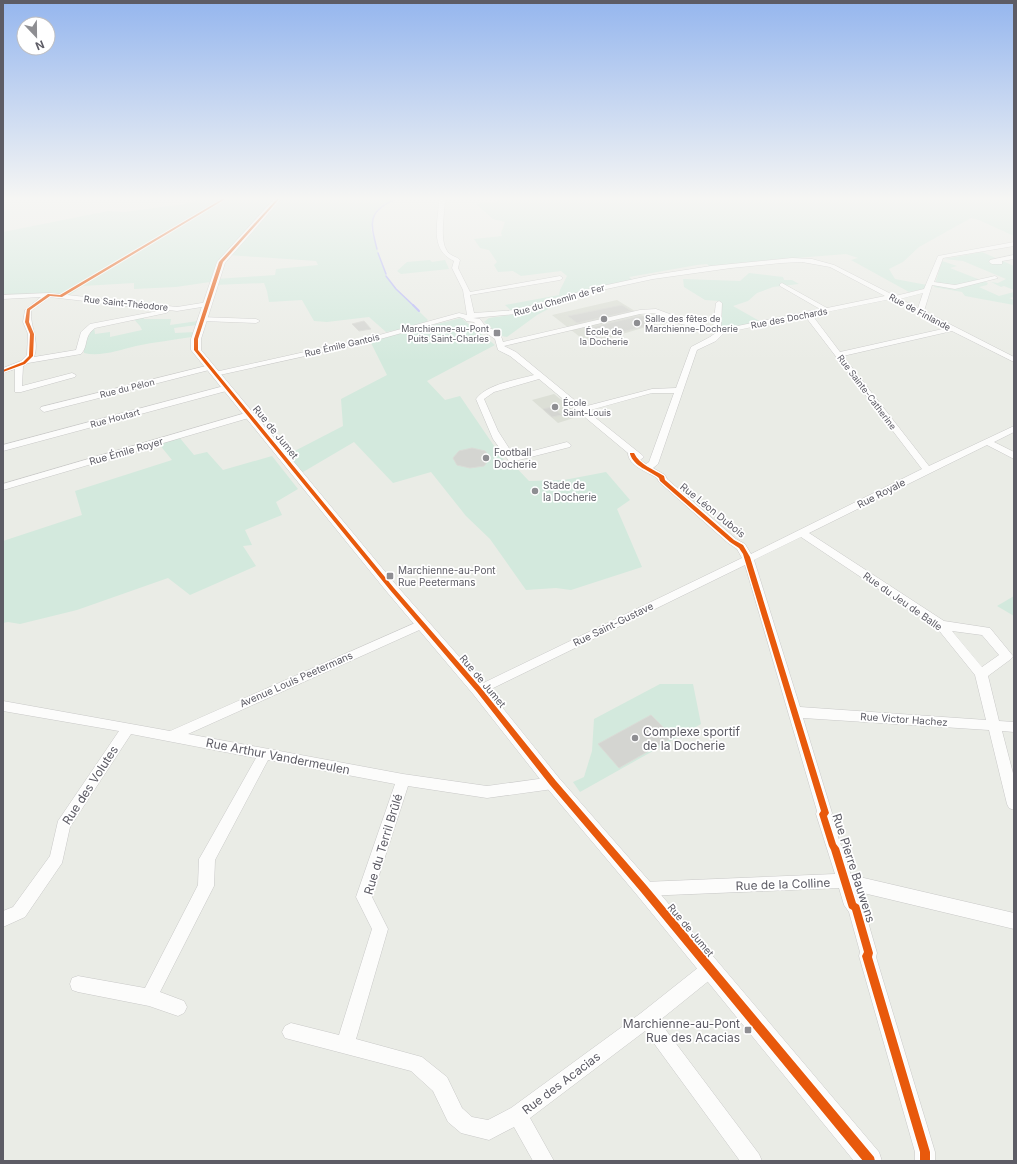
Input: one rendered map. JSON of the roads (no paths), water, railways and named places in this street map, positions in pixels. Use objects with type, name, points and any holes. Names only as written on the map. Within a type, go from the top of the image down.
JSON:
[{"type":"street","name":"Rue de Jumet","points":[[230,252],[221,262],[196,339],[196,350],[422,624],[479,690],[553,783],[644,889],[870,1161]]},
{"type":"street","points":[[445,252],[457,260],[455,268],[464,283],[470,316]]},
{"type":"street","points":[[920,312],[940,257],[967,252]]},
{"type":"street","points":[[998,260],[1014,257]]},
{"type":"street","name":"Rue du Chemin de Fer","points":[[479,318],[514,313],[595,289],[698,269],[791,260],[826,264]]},
{"type":"street","name":"Rue de Finlande","points":[[826,264],[1014,360]]},
{"type":"street","points":[[467,294],[560,278]]},
{"type":"street","points":[[930,283],[955,287],[995,278]]},
{"type":"street","points":[[782,285],[826,310]]},
{"type":"street","name":"Rue des Dochards","points":[[504,348],[640,312],[656,311],[684,322],[722,331],[927,290]]},
{"type":"street","name":"Rue Saint-Théodore","points":[[3,297],[49,294],[177,309]]},
{"type":"street","points":[[3,371],[28,361],[31,356],[32,334],[27,322],[28,310],[49,294]]},
{"type":"street","points":[[647,467],[653,464],[694,349],[713,339],[722,331],[717,327],[719,303]]},
{"type":"street","name":"Rue Saint-Théodore","points":[[28,361],[78,352],[81,348],[85,332],[93,326],[208,304]]},
{"type":"street","name":"Rue Sainte-Catherine","points":[[807,314],[927,470]]},
{"type":"street","name":"Rue Émile Gantois","points":[[212,370],[373,339],[459,315],[470,316],[470,320],[479,318]]},
{"type":"street","name":"Rue Léon Dubois","points":[[479,318],[483,332],[540,376],[632,454],[633,459],[647,467],[657,479],[662,480],[732,541],[733,545],[748,558]]},
{"type":"street","points":[[203,319],[256,321]]},
{"type":"street","points":[[839,355],[952,329]]},
{"type":"street","points":[[19,365],[18,390],[72,375]]},
{"type":"street","name":"Rue du Pélon","points":[[44,409],[212,370]]},
{"type":"street","points":[[540,376],[487,392],[480,399],[483,408],[503,449],[512,460],[567,445]]},
{"type":"street","name":"Rue Houtart","points":[[3,448],[227,388]]},
{"type":"street","points":[[580,410],[652,391],[679,390]]},
{"type":"street","name":"Rue Émile Royer","points":[[3,487],[249,415]]},
{"type":"street","name":"Rue Royale","points":[[748,558],[1014,429]]},
{"type":"street","points":[[987,442],[1014,456]]},
{"type":"street","name":"Rue du Jeu de Balle","points":[[802,533],[940,625],[981,674],[1014,804]]},
{"type":"street","name":"Rue Saint-Gustave","points":[[479,690],[748,558]]},
{"type":"street","name":"Rue Pierre Bauwens","points":[[748,558],[825,813],[823,814],[852,905],[856,908],[869,954],[867,956],[925,1152],[925,1161]]},
{"type":"street","name":"Avenue Louis Peetermans","points":[[170,736],[422,624]]},
{"type":"street","points":[[940,625],[986,631],[1007,656],[981,674]]},
{"type":"street","name":"Rue Arthur Vandermeulen","points":[[3,706],[265,753],[403,780],[487,792],[553,783]]},
{"type":"street","name":"Rue Victor Hachez","points":[[795,712],[1014,727]]},
{"type":"street","name":"Rue des Volutes","points":[[3,919],[19,912],[57,858],[63,825],[128,728]]},
{"type":"street","points":[[149,997],[206,886],[207,859],[265,753]]},
{"type":"street","name":"Rue du Terril Brûlé","points":[[345,1045],[380,929],[364,897],[403,780]]},
{"type":"street","name":"Rue de la Colline","points":[[644,889],[845,881],[1014,920]]},
{"type":"street","name":"Rue des Acacias","points":[[544,1161],[518,1115],[647,1019],[710,969]]},
{"type":"street","points":[[78,984],[149,997],[178,1007]]},
{"type":"street","points":[[647,1019],[752,1161]]},
{"type":"street","points":[[291,1032],[416,1063],[440,1084],[455,1115],[468,1126],[489,1130],[518,1115]]},
{"type":"waterway","points":[[378,253],[386,274]]},
{"type":"waterway","points":[[386,276],[396,289],[414,306]]},
{"type":"waterway","points":[[414,306],[419,311]]},
{"type":"place","name":"École de la Docherie","points":[[604,319]]},
{"type":"place","name":"Salle des fêtes de Marchienne-Docherie","points":[[637,323]]},
{"type":"place","name":"Marchienne-au-Pont Puits Saint-Charles","points":[[497,333]]},
{"type":"place","name":"École Saint-Louis","points":[[555,407]]},
{"type":"place","name":"Football Docherie","points":[[486,458]]},
{"type":"place","name":"Stade de la Docherie","points":[[535,491]]},
{"type":"place","name":"Marchienne-au-Pont Rue Peetermans","points":[[390,576]]},
{"type":"place","name":"Complexe sportif de la Docherie","points":[[635,738]]},
{"type":"place","name":"Marchienne-au-Pont Rue des Acacias","points":[[748,1030]]}]
